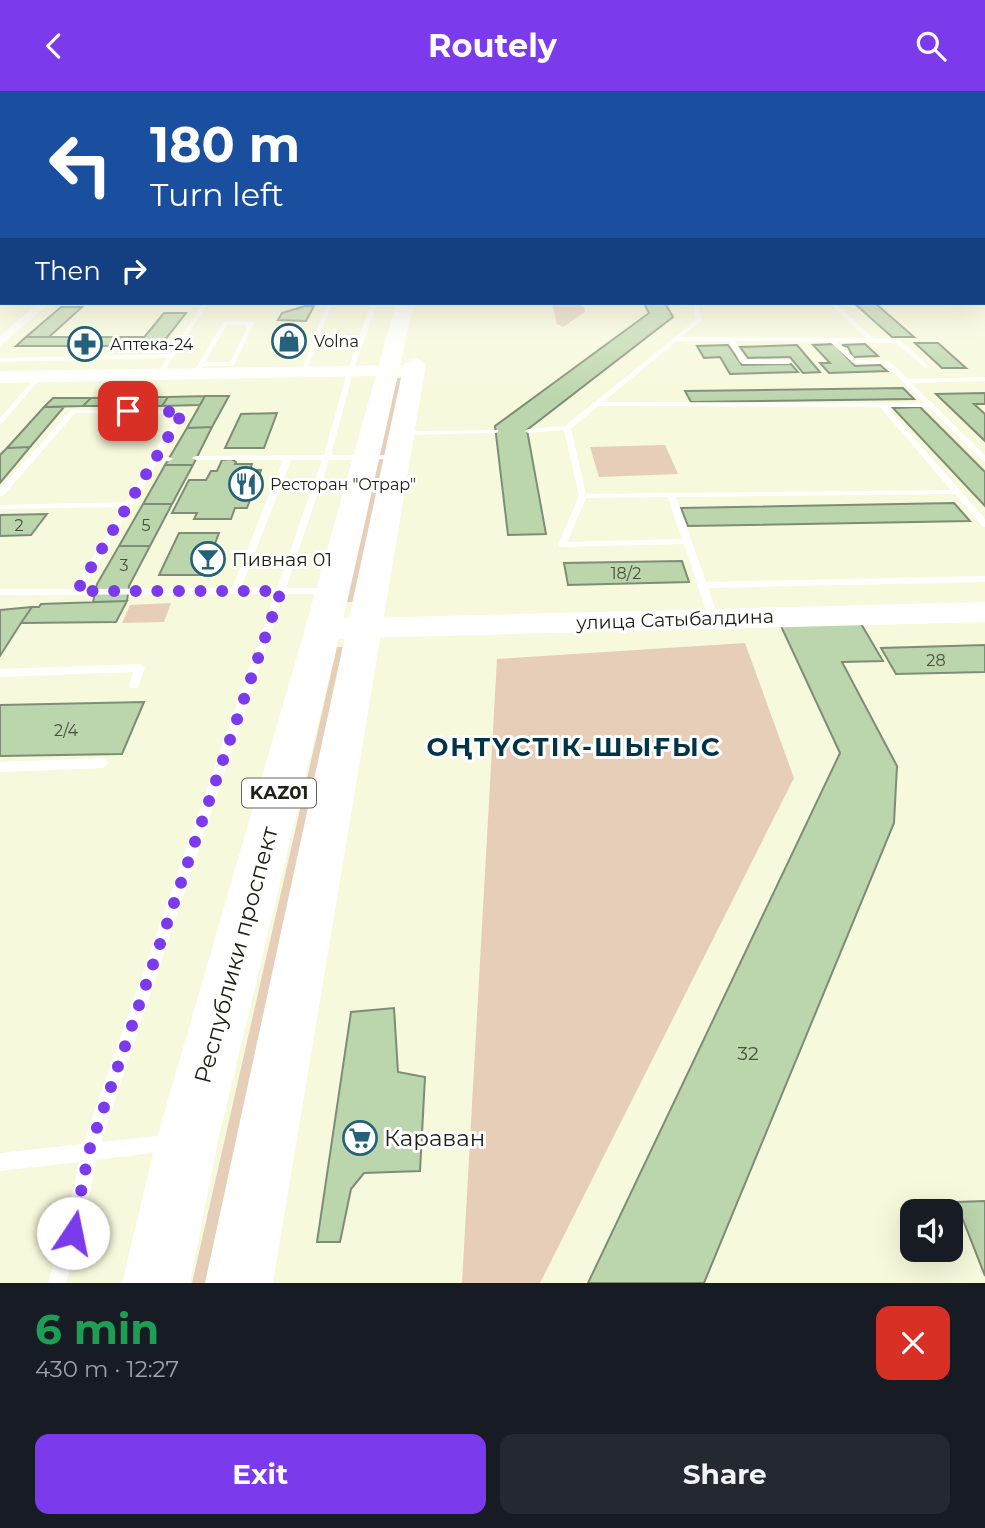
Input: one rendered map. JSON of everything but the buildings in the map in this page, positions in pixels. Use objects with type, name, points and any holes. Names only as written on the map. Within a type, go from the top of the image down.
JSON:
[{"type":"highway","name":"Республики проспект","points":[[239,1283],[365,629],[372,451],[384,371],[404,305]]},
{"type":"highway","name":"Республики проспект","points":[[384,371],[426,305]]},
{"type":"highway","name":"Республики проспект","points":[[156,1283],[187,1141],[372,451]]},
{"type":"street","points":[[0,342],[42,305]]},
{"type":"street","points":[[0,377],[160,374],[199,369],[384,371]]},
{"type":"street","points":[[328,610],[365,629]]},
{"type":"street","name":"улица Сатыбалдина","points":[[365,629],[713,617],[985,612]]},
{"type":"lane","points":[[160,374],[204,305]]},
{"type":"lane","points":[[57,1283],[73,1233],[89,1151],[281,591],[372,451],[384,371],[374,305]]},
{"type":"lane","points":[[695,305],[699,320],[717,339]]},
{"type":"lane","points":[[834,305],[871,340]]},
{"type":"lane","points":[[303,371],[328,306]]},
{"type":"lane","points":[[528,431],[567,428],[699,320]]},
{"type":"lane","points":[[225,323],[251,323],[232,364],[199,369],[225,323]]},
{"type":"lane","points":[[676,339],[898,341],[927,367]]},
{"type":"lane","points":[[731,339],[743,362],[789,362]]},
{"type":"lane","points":[[832,340],[855,362],[887,362],[985,459]]},
{"type":"lane","points":[[0,360],[171,356]]},
{"type":"lane","points":[[0,422],[40,376]]},
{"type":"lane","points":[[906,381],[985,379]]},
{"type":"lane","points":[[594,404],[929,405]]},
{"type":"lane","points":[[881,405],[985,524]]},
{"type":"lane","points":[[0,494],[73,411],[183,412],[77,591]]},
{"type":"lane","points":[[567,428],[583,496],[562,545],[687,541]]},
{"type":"lane","points":[[196,458],[288,457],[372,451],[496,431]]},
{"type":"lane","points":[[236,589],[288,457]]},
{"type":"lane","points":[[153,460],[169,459]]},
{"type":"lane","points":[[583,496],[958,492]]},
{"type":"lane","points":[[671,495],[713,617]]},
{"type":"lane","points":[[0,506],[128,504]]},
{"type":"lane","points":[[703,585],[985,579]]},
{"type":"lane","points":[[0,592],[236,589],[281,591],[328,610]]},
{"type":"lane","points":[[0,673],[140,668],[134,685]]},
{"type":"lane","points":[[0,767],[102,764]]},
{"type":"lane","points":[[0,1162],[187,1141]]},
{"type":"shaded area","points":[[552,305],[584,307],[585,312],[563,327],[557,324]]},
{"type":"shaded area","points":[[397,378],[404,378],[355,602],[345,602]]},
{"type":"shaded area","points":[[665,445],[678,474],[599,477],[590,447]]},
{"type":"shaded area","points":[[171,603],[164,622],[122,623],[130,605]]},
{"type":"shaded area","points":[[745,643],[794,778],[540,1283],[462,1283],[497,659]]},
{"type":"shaded area","points":[[337,647],[348,647],[212,1283],[192,1283]]},
{"type":"place","name":"Volna","points":[[289,341]]},
{"type":"place","name":"Аптека-24","points":[[85,344]]},
{"type":"place","name":"Ресторан \"Отрар\"","points":[[246,484]]},
{"type":"place","name":"Пивная 01","points":[[208,559]]},
{"type":"place","name":"Караван","points":[[360,1138]]},
{"type":"district","name":"ОҢТҮСТІК-ШЫҒЫС","points":[[574,747]]},
{"type":"route","points":[[73,1233],[89,1151],[281,591],[77,591],[183,412],[128,411]]}]
